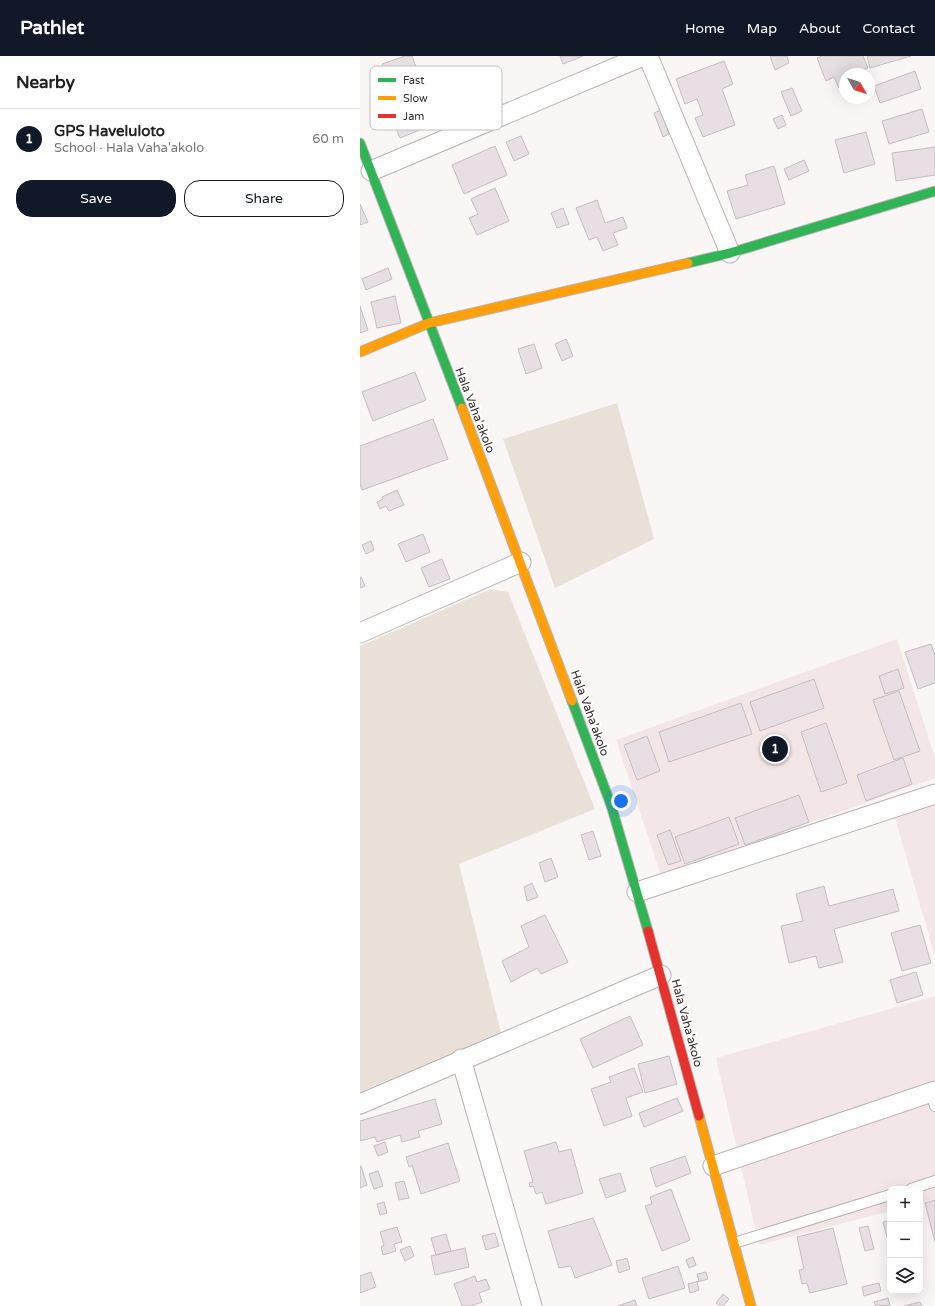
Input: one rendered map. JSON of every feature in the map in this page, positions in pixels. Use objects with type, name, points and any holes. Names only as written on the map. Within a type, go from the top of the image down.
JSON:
[{"type":"main road","name":"Hala Vaha'akolo","points":[[360,143],[522,562],[611,805],[662,975],[751,1306]]},
{"type":"main road","points":[[360,352],[429,323],[730,253],[935,191]]},
{"type":"street","points":[[502,116],[643,56]]},
{"type":"street","points":[[648,56],[730,253]]},
{"type":"street","points":[[371,171],[468,130]]},
{"type":"street","points":[[360,633],[522,562]]},
{"type":"street","points":[[637,892],[935,794]]},
{"type":"street","points":[[360,1104],[461,1059],[662,975]]},
{"type":"street","points":[[461,1059],[532,1306]]},
{"type":"street","points":[[713,1166],[934,1096]]},
{"type":"lane","points":[[920,1186],[935,1181]]},
{"type":"lane","points":[[734,1243],[887,1196]]},
{"type":"shaded area","points":[[617,403],[654,539],[555,588],[503,439]]},
{"type":"shaded area","points":[[491,589],[508,592],[595,809],[459,864],[501,1033],[360,1092],[360,646]]},
{"type":"shaded area","points":[[897,639],[935,758],[935,778],[661,876],[616,740]]},
{"type":"shaded area","points":[[935,799],[935,957],[894,814]]},
{"type":"shaded area","points":[[935,996],[935,1199],[923,1202],[923,1186],[887,1186],[887,1212],[759,1245],[716,1058]]},
{"type":"building","points":[[405,56],[412,56],[416,66],[383,66],[382,64]]},
{"type":"building","points":[[560,56],[583,56],[563,64]]},
{"type":"building","points":[[770,56],[787,56],[789,63],[775,70]]},
{"type":"building","points":[[822,56],[863,56],[868,68],[839,68],[839,88],[834,77],[826,81],[817,58]]},
{"type":"building","points":[[867,56],[911,56],[870,68]]},
{"type":"building","points":[[724,61],[733,84],[722,89],[735,125],[703,137],[695,118],[703,115],[697,99],[685,104],[676,79]]},
{"type":"building","points":[[915,71],[921,89],[880,103],[875,86]]},
{"type":"building","points":[[792,88],[802,111],[791,116],[781,92]]},
{"type":"building","points":[[922,109],[929,132],[889,144],[882,121]]},
{"type":"building","points":[[661,110],[669,134],[663,137],[654,113]]},
{"type":"building","points":[[782,115],[786,125],[778,129],[773,119]]},
{"type":"building","points":[[397,130],[420,130],[400,138]]},
{"type":"building","points":[[866,132],[875,164],[844,173],[835,140]]},
{"type":"building","points":[[521,136],[529,154],[514,161],[506,142]]},
{"type":"building","points":[[495,146],[507,175],[464,194],[452,165]]},
{"type":"building","points":[[935,147],[935,175],[896,181],[892,153]]},
{"type":"building","points":[[804,160],[809,171],[789,180],[784,169]]},
{"type":"building","points":[[774,166],[785,204],[736,219],[727,191],[748,185],[745,175]]},
{"type":"building","points":[[495,188],[509,221],[477,235],[469,218],[478,214],[471,199]]},
{"type":"building","points":[[597,200],[605,223],[623,217],[627,228],[613,233],[618,245],[603,251],[597,237],[589,240],[576,208]]},
{"type":"building","points":[[360,204],[368,222],[360,225]]},
{"type":"building","points":[[563,208],[569,224],[557,228],[551,213]]},
{"type":"building","points":[[388,268],[392,279],[366,290],[362,279]]},
{"type":"building","points":[[395,296],[401,323],[377,328],[371,302]]},
{"type":"building","points":[[360,306],[368,330],[360,333]]},
{"type":"building","points":[[566,339],[573,356],[562,361],[555,344]]},
{"type":"building","points":[[534,344],[542,368],[526,374],[518,349]]},
{"type":"building","points":[[415,372],[426,400],[373,421],[362,392]]},
{"type":"building","points":[[433,419],[448,459],[362,490],[360,484],[360,446]]},
{"type":"building","points":[[397,490],[404,505],[389,511],[386,506],[380,509],[377,502],[383,499],[382,497]]},
{"type":"building","points":[[423,534],[430,552],[406,562],[398,544]]},
{"type":"building","points":[[371,541],[374,550],[366,554],[362,545]]},
{"type":"building","points":[[442,559],[450,579],[429,587],[421,568]]},
{"type":"building","points":[[360,577],[365,586],[360,588]]},
{"type":"building","points":[[931,644],[935,655],[935,683],[918,689],[905,652]]},
{"type":"building","points":[[898,669],[904,688],[885,694],[879,676]]},
{"type":"building","points":[[814,679],[824,708],[760,731],[750,702]]},
{"type":"building","points":[[899,691],[920,751],[894,760],[873,700]]},
{"type":"building","points":[[741,703],[752,734],[669,762],[659,732]]},
{"type":"building","points":[[826,723],[847,783],[821,792],[801,732]]},
{"type":"building","points":[[647,736],[660,771],[637,780],[624,745]]},
{"type":"building","points":[[903,758],[912,784],[866,801],[857,775]]},
{"type":"building","points":[[799,795],[809,822],[745,845],[735,818]]},
{"type":"building","points":[[729,817],[739,844],[685,864],[675,837]]},
{"type":"building","points":[[670,830],[681,861],[668,865],[657,835]]},
{"type":"building","points":[[593,831],[601,856],[589,860],[581,835]]},
{"type":"building","points":[[551,858],[558,877],[545,882],[539,863]]},
{"type":"building","points":[[532,883],[538,897],[527,901],[524,887]]},
{"type":"building","points":[[824,886],[829,906],[893,889],[899,911],[834,929],[843,962],[819,968],[816,956],[789,963],[781,926],[803,921],[796,894]]},
{"type":"building","points":[[545,915],[568,962],[541,974],[537,968],[511,982],[502,961],[529,947],[521,926]]},
{"type":"building","points":[[920,925],[931,963],[902,971],[891,933]]},
{"type":"building","points":[[916,972],[923,995],[897,1003],[890,980]]},
{"type":"building","points":[[630,1016],[643,1045],[593,1068],[580,1039]]},
{"type":"building","points":[[669,1056],[677,1084],[645,1093],[638,1064]]},
{"type":"building","points":[[634,1068],[643,1092],[626,1098],[632,1116],[604,1126],[591,1089],[611,1082],[609,1077]]},
{"type":"building","points":[[677,1098],[683,1111],[644,1127],[639,1113]]},
{"type":"building","points":[[435,1099],[442,1124],[418,1131],[420,1137],[402,1142],[400,1135],[377,1142],[375,1137],[360,1141],[360,1121]]},
{"type":"building","points":[[385,1142],[388,1152],[378,1156],[374,1146]]},
{"type":"building","points":[[556,1142],[559,1152],[571,1149],[583,1193],[546,1204],[542,1192],[536,1194],[533,1186],[530,1187],[529,1183],[533,1182],[524,1151]]},
{"type":"building","points":[[448,1143],[460,1181],[421,1194],[412,1165],[409,1167],[406,1157]]},
{"type":"building","points":[[685,1156],[691,1173],[656,1187],[650,1168]]},
{"type":"building","points":[[360,1166],[367,1185],[360,1188]]},
{"type":"building","points":[[378,1171],[383,1186],[374,1189],[369,1174]]},
{"type":"building","points":[[620,1173],[626,1191],[606,1198],[599,1179]]},
{"type":"building","points":[[404,1181],[409,1198],[399,1200],[395,1183]]},
{"type":"building","points":[[671,1189],[690,1240],[662,1251],[645,1206],[652,1204],[650,1197]]},
{"type":"building","points":[[935,1200],[935,1242],[925,1203]]},
{"type":"building","points":[[384,1202],[387,1213],[380,1215],[377,1204]]},
{"type":"building","points":[[593,1218],[612,1265],[575,1278],[571,1266],[559,1268],[548,1231]]},
{"type":"building","points":[[887,1221],[887,1237],[883,1222]]},
{"type":"building","points":[[868,1226],[874,1249],[865,1251],[859,1228]]},
{"type":"building","points":[[397,1227],[402,1242],[394,1244],[396,1251],[383,1255],[381,1247],[384,1245],[380,1232]]},
{"type":"building","points":[[833,1228],[847,1284],[810,1293],[807,1283],[802,1284],[799,1270],[804,1269],[797,1237]]},
{"type":"building","points":[[495,1233],[499,1246],[486,1250],[482,1236]]},
{"type":"building","points":[[446,1234],[451,1251],[436,1255],[431,1238]]},
{"type":"building","points":[[410,1246],[414,1256],[405,1261],[400,1250]]},
{"type":"building","points":[[465,1248],[469,1267],[435,1275],[431,1256]]},
{"type":"building","points":[[693,1257],[696,1265],[689,1268],[686,1260]]},
{"type":"building","points":[[627,1258],[630,1269],[619,1273],[616,1261]]},
{"type":"building","points":[[678,1266],[685,1288],[649,1299],[642,1278]]},
{"type":"building","points":[[371,1272],[376,1287],[360,1293],[360,1276]]},
{"type":"building","points":[[706,1272],[708,1279],[697,1282],[699,1290],[690,1293],[688,1284],[699,1281],[697,1274]]},
{"type":"building","points":[[475,1276],[477,1282],[486,1279],[490,1289],[479,1293],[482,1302],[471,1306],[462,1306],[454,1284]]},
{"type":"building","points":[[879,1283],[881,1291],[864,1296],[862,1287]]},
{"type":"building","points":[[723,1294],[729,1299],[723,1306],[721,1306],[716,1303]]},
{"type":"building","points":[[888,1298],[890,1306],[875,1305],[874,1302]]},
{"type":"building","points":[[635,1300],[637,1306],[618,1306]]},
{"type":"building","points":[[920,1302],[922,1306],[904,1306]]},
{"type":"traffic: fast","points":[[360,143],[462,408]]},
{"type":"traffic: fast","points":[[688,263],[730,253],[935,191]]},
{"type":"traffic: fast","points":[[572,701],[611,805],[648,931]]},
{"type":"traffic: slow","points":[[360,352],[429,323],[688,263]]},
{"type":"traffic: slow","points":[[462,408],[572,701]]},
{"type":"traffic: slow","points":[[699,1116],[751,1306]]},
{"type":"traffic: jam","points":[[648,931],[699,1116]]},
{"type":"place","name":"GPS Haveluloto","points":[[775,749]]}]
